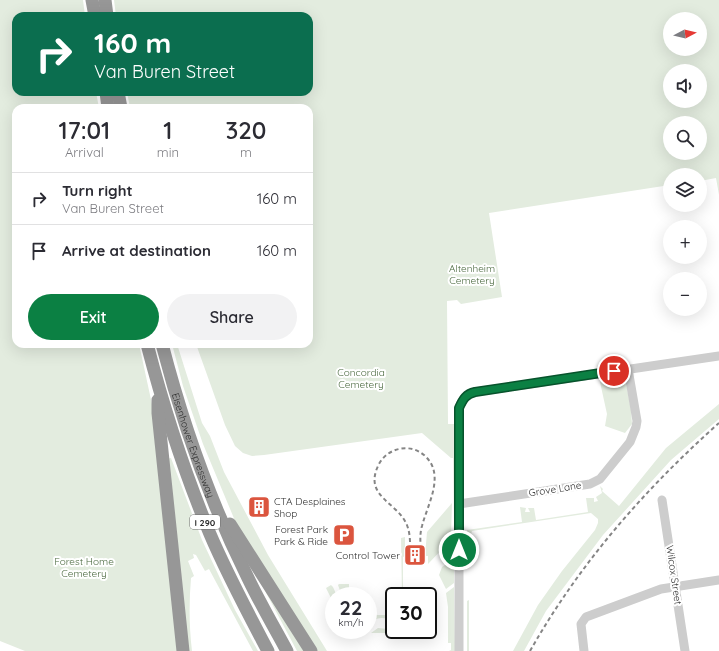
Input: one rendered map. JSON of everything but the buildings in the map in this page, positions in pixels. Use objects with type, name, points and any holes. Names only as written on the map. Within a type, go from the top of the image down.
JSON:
[{"type":"highway","points":[[92,0],[94,12]]},
{"type":"highway","points":[[105,0],[106,12]]},
{"type":"highway","name":"Eisenhower Expressway","points":[[148,348],[158,387],[189,482],[210,535],[232,583],[268,651]]},
{"type":"highway","name":"Eisenhower Expressway","points":[[163,348],[182,414],[214,504],[248,579],[287,651]]},
{"type":"highway","points":[[158,387],[158,413],[183,651]]},
{"type":"highway","points":[[214,504],[233,529],[311,651]]},
{"type":"street","points":[[459,651],[459,408],[464,397],[475,392],[719,356]]},
{"type":"street","name":"Grove Lane","points":[[459,504],[590,484],[600,479],[630,442],[636,427],[637,421],[628,369]]},
{"type":"street","name":"Wilcox Street","points":[[662,500],[685,651]]},
{"type":"street","points":[[584,651],[581,624],[586,617],[661,589],[719,580]]},
{"type":"green space","name":"Forest Home Cemetery","points":[[0,0],[83,0],[84,12],[12,12],[12,96],[97,96],[98,104],[12,104],[12,348],[140,348],[153,409],[179,651],[25,651],[0,641]]},
{"type":"green space","points":[[114,0],[719,0],[719,195],[716,178],[707,180],[707,168],[663,168],[663,186],[489,213],[502,297],[461,304],[457,300],[447,301],[448,424],[455,424],[456,500],[454,528],[453,458],[451,458],[422,433],[264,455],[252,456],[243,453],[235,446],[225,425],[197,348],[313,348],[313,104],[129,104],[128,96],[313,96],[313,12],[116,12]]},
{"type":"green space","points":[[173,348],[178,348],[202,423],[210,436],[224,472],[268,555],[327,651],[315,651],[238,528],[203,444],[183,386]]},
{"type":"green space","points":[[625,378],[632,424],[625,433],[605,426],[607,414],[600,382]]},
{"type":"green space","points":[[719,404],[719,419],[671,460],[603,535],[546,611],[524,651],[513,651],[538,605],[562,571],[595,530],[598,519],[591,513],[472,531],[470,537],[467,537],[467,530],[522,522],[520,507],[526,508],[525,512],[530,512],[528,508],[534,508],[536,520],[588,512],[586,498],[594,498],[594,502],[598,501],[596,497],[602,493],[600,486],[603,489],[602,491],[619,506],[666,448]]},
{"type":"green space","points":[[171,458],[202,540],[235,610],[258,651],[253,651],[209,569],[205,571],[196,555],[193,554],[194,558],[188,561],[194,576],[191,578],[190,605],[192,651],[188,651],[166,459]]},
{"type":"green space","points":[[452,503],[451,537],[449,542],[428,564],[428,556],[425,556],[427,532]]},
{"type":"green space","points":[[405,537],[403,587],[402,587],[401,538]]},
{"type":"green space","points":[[448,563],[454,567],[454,583],[446,589],[439,575],[442,567]]},
{"type":"green space","points":[[255,572],[305,651],[297,651]]},
{"type":"green space","points":[[349,584],[349,587],[339,587],[338,585]]},
{"type":"green space","points":[[454,587],[455,647],[457,651],[449,651],[451,650],[451,643],[448,643],[448,607],[446,593]]},
{"type":"green space","points":[[469,600],[469,651],[467,651],[467,601]]},
{"type":"green space","points":[[377,615],[385,615],[385,618],[377,619]]},
{"type":"green space","points":[[377,629],[385,629],[385,633],[377,633]]},
{"type":"railway","points":[[530,651],[570,588],[615,529],[639,501],[691,448],[719,423]]},
{"type":"railway","points":[[410,556],[408,527],[401,516],[378,492],[375,485],[375,476],[378,466],[382,460],[392,451],[406,448],[415,450],[424,455],[434,471],[434,489],[421,530],[421,556]]},
{"type":"place","name":"CTA Desplaines Shop","points":[[259,507]]},
{"type":"place","name":"Forest Park Park & Ride","points":[[344,535]]},
{"type":"place","name":"Control Tower","points":[[415,555]]},
{"type":"route","points":[[459,550],[459,408],[464,397],[475,392],[614,371]]},
{"type":"park label","name":"Altenheim Cemetery","points":[[472,274]]},
{"type":"park label","name":"Concordia Cemetery","points":[[361,378]]}]
